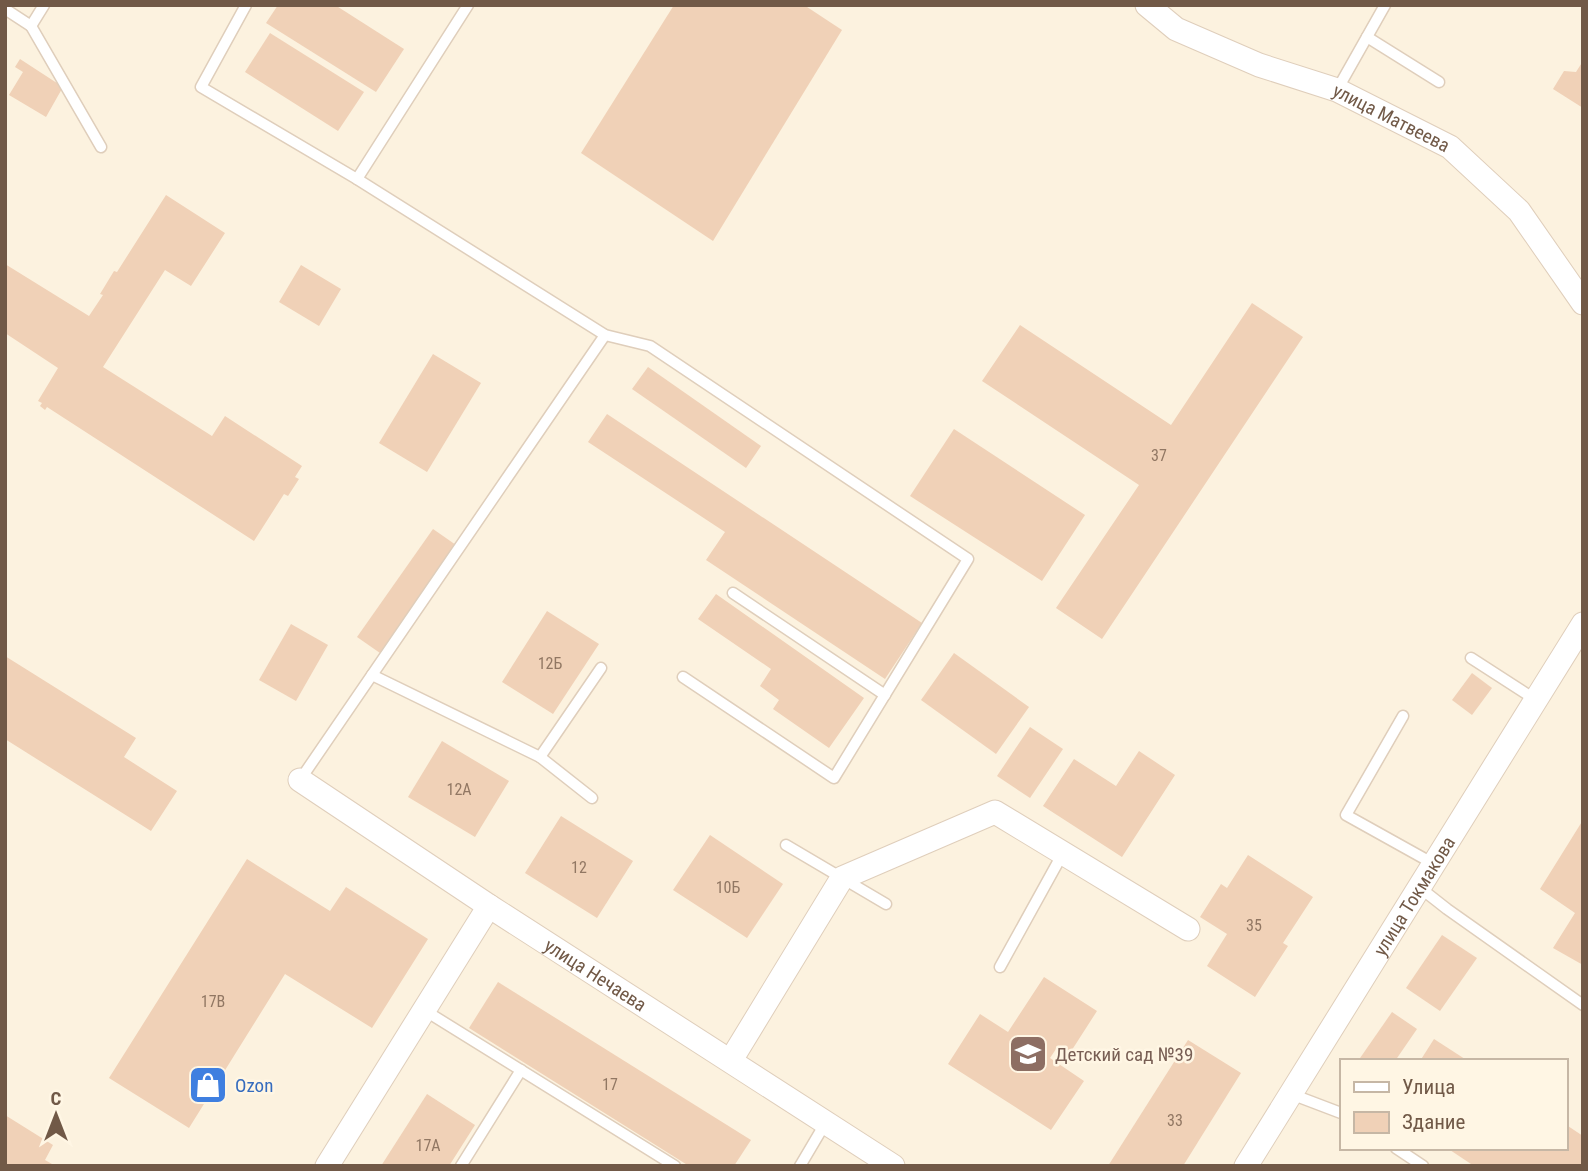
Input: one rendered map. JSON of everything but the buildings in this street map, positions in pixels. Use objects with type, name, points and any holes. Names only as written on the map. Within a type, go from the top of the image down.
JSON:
[{"type":"street","name":"улица Матвеева","points":[[1147,5],[1176,29],[1259,65],[1337,90],[1450,148],[1519,211],[1583,303]]},
{"type":"street","name":"улица Токмакова","points":[[1246,1166],[1583,625]]},
{"type":"street","name":"улица Нечаева","points":[[300,780],[489,906],[893,1166]]},
{"type":"street","points":[[731,1060],[842,878],[995,812],[1188,929]]},
{"type":"street","points":[[327,1166],[489,906]]},
{"type":"lane","points":[[31,26],[44,5]]},
{"type":"lane","points":[[246,5],[201,87],[357,179],[605,335],[650,346],[968,559],[834,778],[683,677]]},
{"type":"lane","points":[[357,179],[468,5]]},
{"type":"lane","points":[[1337,90],[1385,5]]},
{"type":"lane","points":[[5,9],[31,26],[101,147]]},
{"type":"lane","points":[[1367,37],[1439,82]]},
{"type":"lane","points":[[300,780],[605,335]]},
{"type":"lane","points":[[733,593],[885,695]]},
{"type":"lane","points":[[1471,658],[1536,700]]},
{"type":"lane","points":[[540,758],[601,667]]},
{"type":"lane","points":[[372,675],[540,758],[592,798]]},
{"type":"lane","points":[[1403,716],[1346,815],[1434,864]]},
{"type":"lane","points":[[786,845],[886,904]]},
{"type":"lane","points":[[1000,967],[1063,853]]},
{"type":"lane","points":[[1419,887],[1583,1006]]},
{"type":"lane","points":[[424,1010],[675,1166]]},
{"type":"lane","points":[[461,1166],[521,1070]]},
{"type":"lane","points":[[1291,1094],[1340,1113]]},
{"type":"lane","points":[[800,1166],[827,1122]]},
{"type":"lane","points":[[1399,1150],[1423,1166]]},
{"type":"place","name":"Детский сад №39","points":[[1028,1054]]},
{"type":"place","name":"Ozon","points":[[208,1085]]}]
